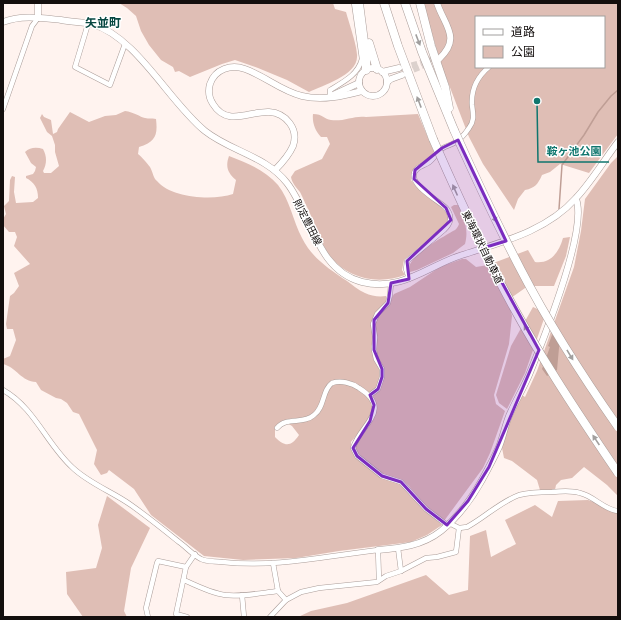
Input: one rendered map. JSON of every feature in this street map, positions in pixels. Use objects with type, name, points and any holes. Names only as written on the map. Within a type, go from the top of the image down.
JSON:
[{"type":"highway","points":[[359,3],[366,57],[366,70]]},
{"type":"highway","points":[[363,3],[370,45],[379,70]]},
{"type":"highway","points":[[380,3],[398,46]]},
{"type":"highway","name":"東海環状自動車道","points":[[384,3],[398,46],[433,139],[458,196],[500,283],[557,380],[618,473]]},
{"type":"highway","points":[[405,3],[422,52],[454,130],[483,194],[521,271],[547,318],[577,367],[618,428]]},
{"type":"highway","points":[[421,3],[431,46],[445,87],[454,130]]},
{"type":"street","points":[[3,109],[32,26],[38,18],[38,3]]},
{"type":"street","points":[[330,97],[330,90],[342,84],[357,71],[362,59],[354,3]]},
{"type":"street","points":[[437,3],[439,11],[450,32],[451,39],[446,52],[438,58]]},
{"type":"street","name":"則定豊田線","points":[[3,22],[21,18],[38,18],[92,24],[120,39],[141,60],[194,121],[217,140],[259,159],[275,170],[287,183],[295,196],[320,247],[334,266],[343,273],[371,284],[391,283],[409,279],[444,261],[528,232],[544,224],[576,199],[618,142]]},
{"type":"street","points":[[88,24],[75,67],[110,85],[125,44]]},
{"type":"street","points":[[275,170],[293,146],[294,132],[291,124],[287,119],[275,113],[259,113],[233,117],[220,112],[210,98],[210,86],[216,74],[222,69],[230,67],[244,68],[292,93],[309,98],[336,98],[362,92]]},
{"type":"street","points":[[409,279],[406,269],[408,261],[444,230],[451,220],[450,213],[446,208],[419,186],[414,178],[414,174],[418,168],[428,162],[442,148],[460,139],[470,127],[474,117],[472,104],[474,87],[479,77],[488,68]]},
{"type":"street","points":[[366,70],[379,70],[400,72],[387,82],[384,90],[378,95],[369,96],[362,92],[359,83],[361,75],[366,70]]},
{"type":"street","points":[[379,70],[387,82]]},
{"type":"street","points":[[330,97],[359,83]]},
{"type":"street","points":[[3,390],[12,395],[38,422],[63,459],[73,469],[84,478],[123,499],[203,560],[243,564],[298,562],[340,554],[398,548],[418,544],[440,532],[468,501],[482,481],[498,448],[509,415],[529,374],[571,259],[578,223],[578,206],[576,199]]},
{"type":"street","points":[[370,395],[378,389],[380,385],[382,369],[376,359],[374,350],[375,336],[373,324],[377,314],[388,303],[391,283]]},
{"type":"street","points":[[277,428],[285,421],[307,419],[317,413],[329,385],[335,382],[352,384],[370,395],[374,400],[374,411],[370,421],[354,442],[354,452],[382,476],[401,482],[426,509],[448,524],[459,528],[467,527],[514,497],[536,492],[567,491],[580,493],[608,508],[618,511]]},
{"type":"street","points":[[270,617],[286,600],[309,590],[377,582],[386,576],[401,571],[426,558],[438,557],[456,552],[459,528]]},
{"type":"street","points":[[398,548],[401,571]]},
{"type":"street","points":[[378,550],[380,580]]},
{"type":"street","points":[[187,617],[176,616],[186,567],[195,554]]},
{"type":"street","points":[[148,617],[146,608],[158,561],[186,567]]},
{"type":"street","points":[[273,563],[278,591],[286,600]]},
{"type":"street","points":[[184,580],[215,593],[226,595],[242,595],[278,591]]},
{"type":"street","points":[[242,595],[244,617]]},
{"type":"highlighted area","points":[[458,140],[506,241],[483,248],[539,350],[489,467],[468,501],[447,525],[426,509],[401,482],[382,476],[357,456],[353,448],[370,421],[374,405],[370,395],[378,389],[382,377],[382,369],[374,350],[374,320],[388,303],[391,283],[409,279],[407,261],[451,220],[446,208],[414,179],[415,170],[442,148]]},
{"type":"green space","points":[[119,3],[333,3],[335,9],[346,12],[353,35],[357,57],[351,69],[345,74],[330,83],[309,92],[287,80],[235,60],[190,77],[179,71],[175,72],[173,67],[161,60],[149,45],[141,31],[136,16]]},
{"type":"green space","points":[[423,3],[618,3],[618,134],[589,173],[560,164],[550,172],[542,175],[534,187],[525,190],[518,199],[514,210],[483,164],[469,137],[441,64]]},
{"type":"green space","points":[[125,111],[145,118],[156,119],[156,134],[154,138],[149,143],[139,147],[138,154],[150,167],[154,177],[163,187],[182,194],[193,196],[215,197],[233,194],[236,180],[231,175],[227,167],[229,156],[249,164],[262,171],[278,185],[286,197],[302,238],[316,257],[327,267],[362,292],[372,296],[386,296],[386,303],[371,323],[373,341],[371,347],[372,352],[381,371],[376,389],[370,393],[345,380],[328,383],[317,410],[306,417],[285,420],[280,423],[275,427],[275,437],[282,443],[291,444],[299,435],[292,426],[287,423],[306,421],[317,416],[324,405],[327,393],[334,385],[349,385],[357,388],[369,397],[372,403],[372,409],[368,421],[351,442],[351,448],[355,457],[382,478],[401,484],[425,510],[442,525],[427,535],[411,542],[296,558],[243,560],[204,556],[151,515],[134,489],[109,470],[107,473],[101,475],[94,464],[97,450],[79,414],[73,412],[67,403],[61,399],[41,390],[36,382],[27,380],[12,368],[3,364],[3,359],[10,356],[16,340],[13,329],[7,329],[6,324],[10,296],[19,286],[14,273],[30,264],[14,246],[17,237],[15,232],[9,232],[3,225],[3,219],[6,214],[4,206],[9,201],[10,180],[12,176],[15,177],[14,192],[16,203],[33,202],[38,198],[37,191],[33,183],[26,178],[26,176],[33,174],[36,167],[31,163],[25,152],[34,148],[43,149],[46,160],[43,171],[44,173],[51,173],[59,166],[52,136],[47,132],[40,118],[42,114],[44,117],[51,120],[53,134],[57,132],[70,112],[89,122]]},
{"type":"green space","points":[[313,114],[335,120],[358,117],[418,114],[434,152],[414,170],[411,180],[418,188],[444,210],[448,215],[448,218],[444,226],[404,260],[402,270],[405,275],[384,279],[364,278],[355,275],[337,264],[326,251],[311,215],[291,177],[295,171],[322,159],[330,144],[327,137],[321,137],[317,132]]},
{"type":"green space","points":[[618,156],[618,496],[607,485],[584,467],[572,478],[561,480],[556,485],[555,490],[540,490],[537,480],[512,461],[504,458],[502,448],[510,421],[522,395],[525,397],[537,371],[574,267],[585,199],[611,163]]},
{"type":"green space","points":[[458,205],[465,224],[465,244],[453,253],[410,272],[409,266],[418,254],[455,230],[459,224],[451,207]]},
{"type":"green space","points":[[570,237],[566,256],[554,286],[528,286],[508,300],[512,316],[509,344],[494,395],[496,404],[505,411],[483,468],[444,521],[424,505],[409,486],[402,480],[383,474],[364,459],[355,447],[371,422],[376,405],[373,396],[377,392],[384,376],[375,349],[374,324],[378,315],[389,303],[394,294],[410,287],[440,267],[462,259],[466,259],[476,267],[488,265],[528,250],[535,262],[546,261],[557,252],[563,238]]},
{"type":"green space","points":[[533,307],[546,313],[525,373],[507,409],[499,403],[496,395],[511,346]]},
{"type":"green space","points":[[107,496],[150,528],[131,568],[124,611],[127,617],[83,617],[67,594],[66,572],[96,568],[102,548],[98,525]]},
{"type":"green space","points":[[588,500],[618,510],[618,617],[298,617],[311,611],[347,603],[426,575],[449,595],[468,590],[470,536],[486,530],[491,557],[516,544],[505,520],[535,505],[552,517],[558,501]]},
{"type":"shaded area","points":[[552,335],[560,337],[557,370],[547,376],[542,369],[550,347],[548,346]]},
{"type":"waterway","points":[[559,209],[562,165],[584,135],[598,112],[618,90]]},
{"type":"tunnel","points":[[403,68],[438,56]]},
{"type":"tunnel","points":[[405,73],[430,63]]},
{"type":"place","name":"鞍ヶ池公園","points":[[537,101]]},
{"type":"district","name":"矢並町","points":[[103,23]]}]
